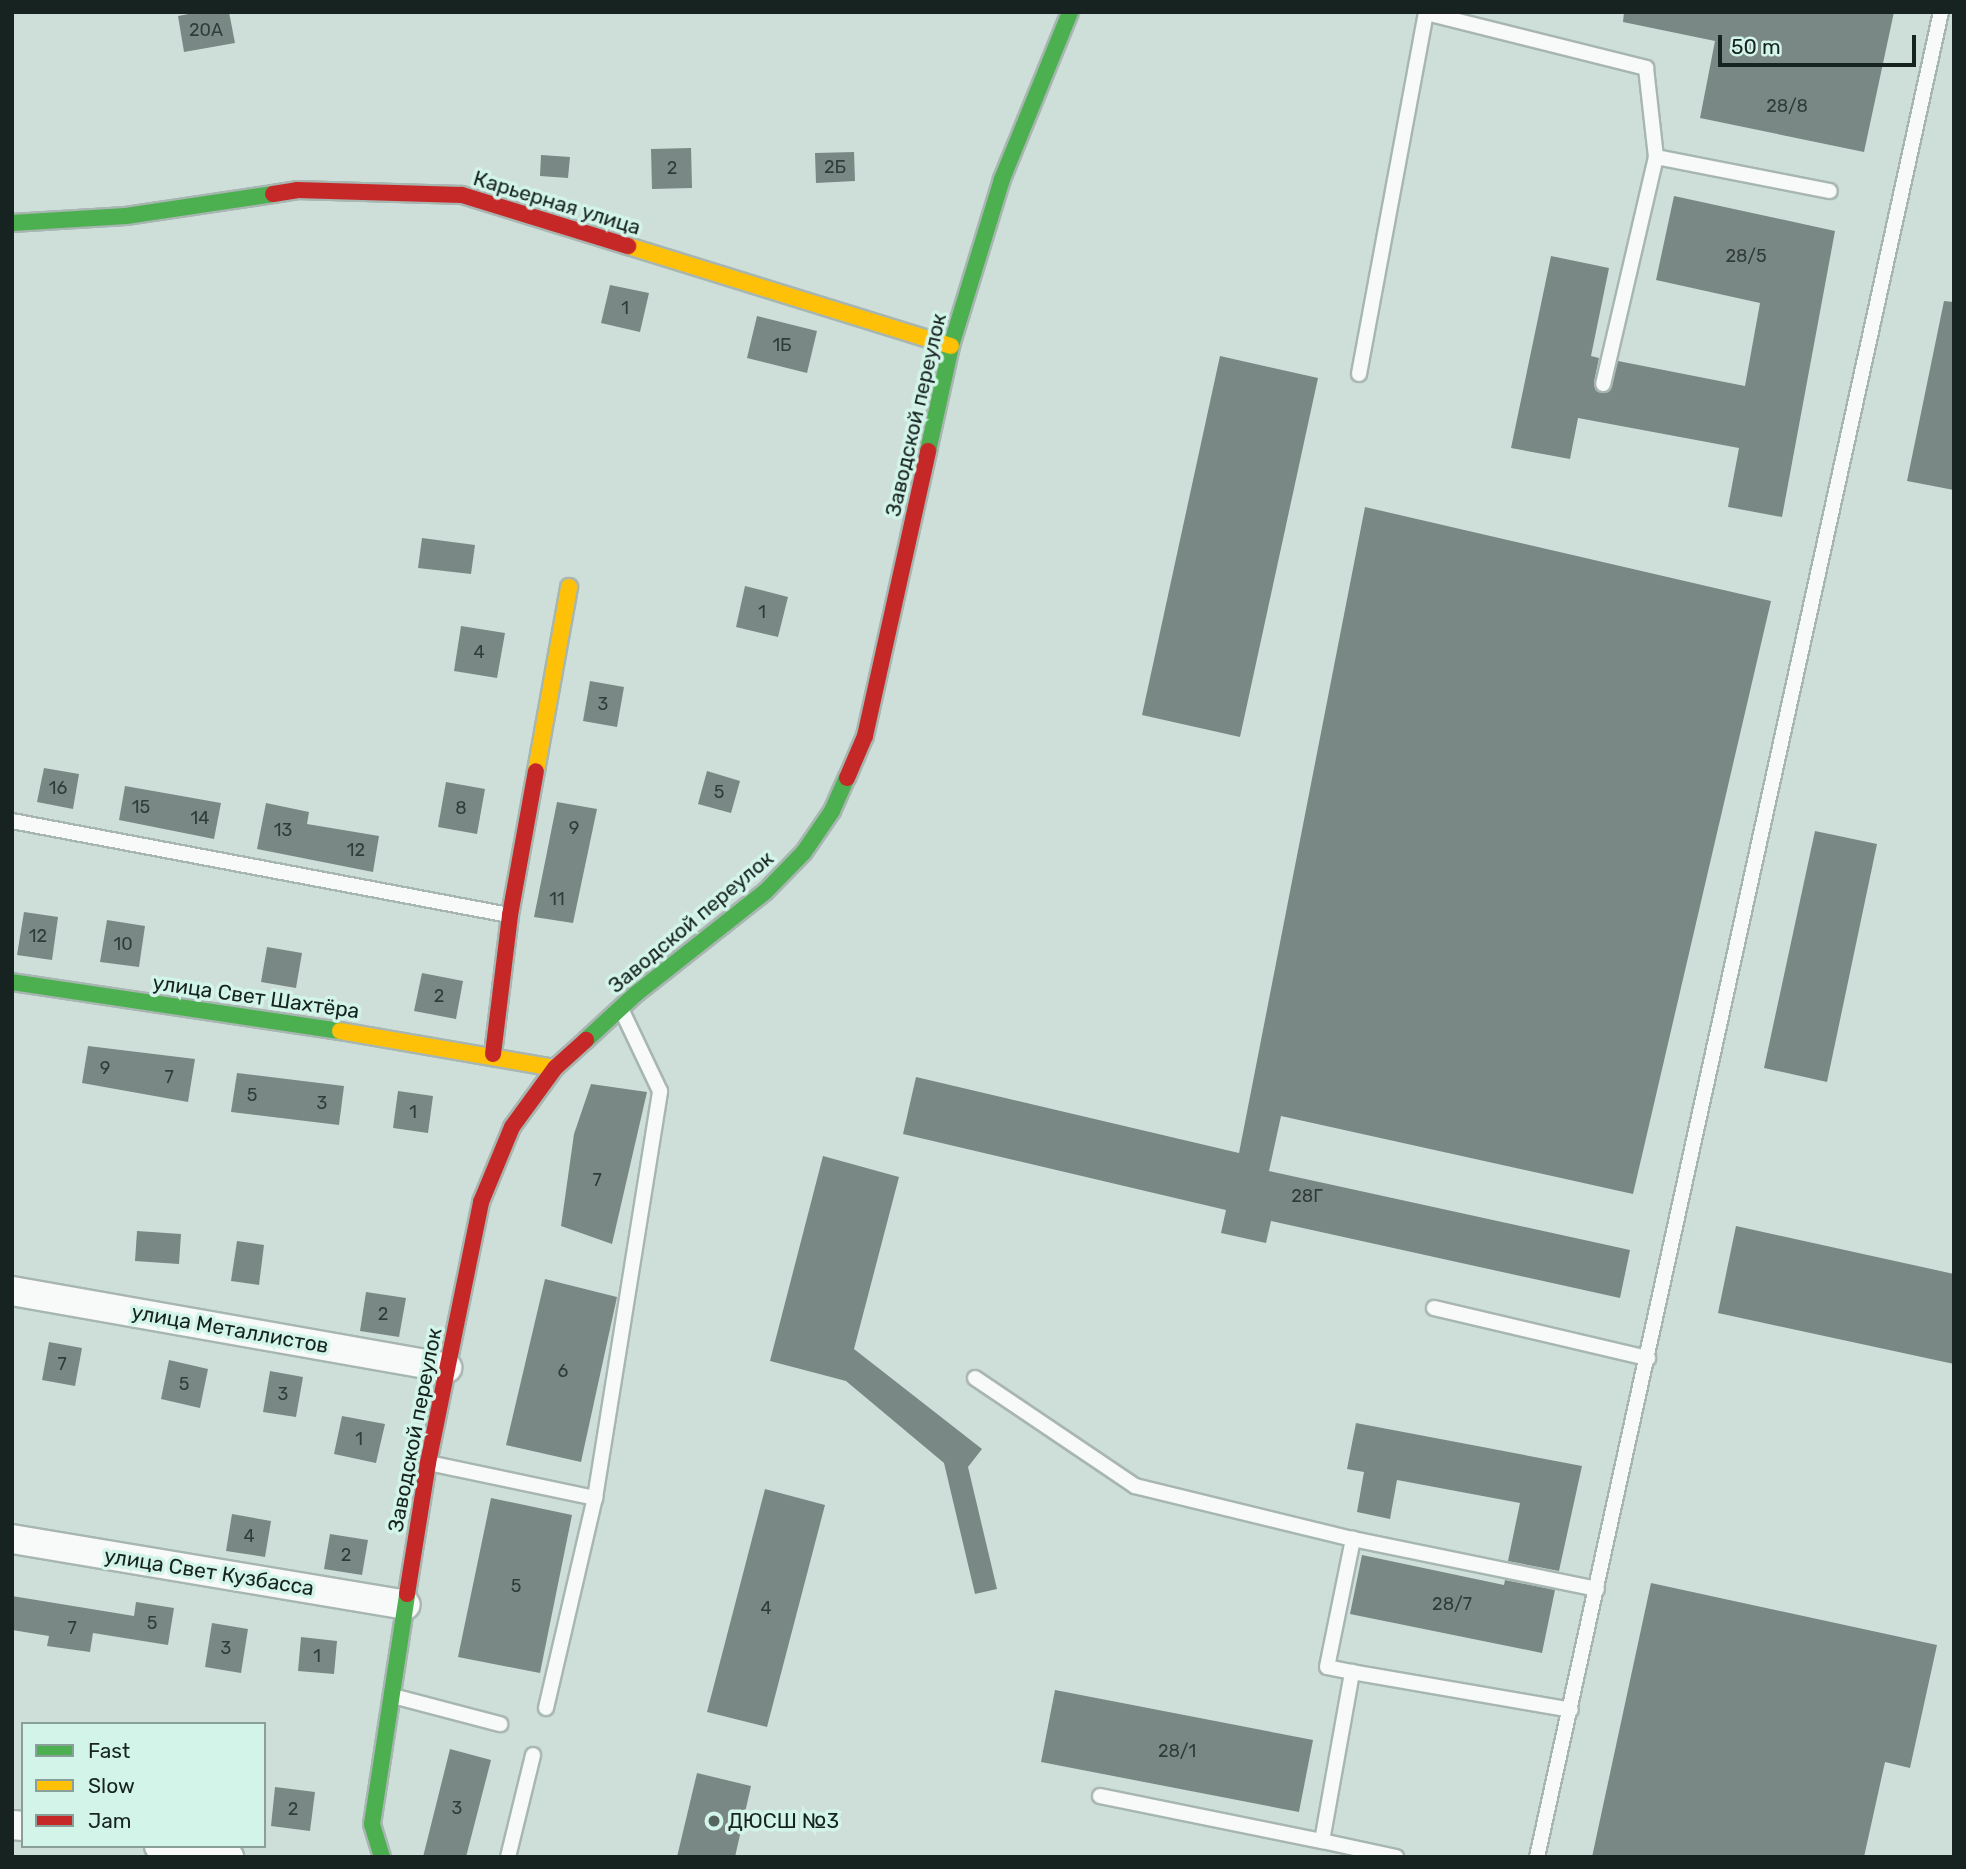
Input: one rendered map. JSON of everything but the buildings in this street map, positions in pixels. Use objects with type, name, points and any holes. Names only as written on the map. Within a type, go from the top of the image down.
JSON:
[{"type":"main road","name":"Заводской переулок","points":[[383,1857],[372,1824],[391,1696],[428,1463],[481,1202],[513,1127],[555,1068],[620,1008],[765,891],[804,852],[832,811],[865,736],[951,346],[1002,179],[1070,12]]},
{"type":"main road","name":"Карьерная улица","points":[[12,223],[126,216],[297,190],[462,195],[951,346]]},
{"type":"main road","points":[[493,1054],[510,915],[569,587]]},
{"type":"main road","name":"улица Свет Шахтёра","points":[[12,982],[493,1054],[555,1068]]},
{"type":"street","name":"улица Металлистов","points":[[12,1291],[447,1368]]},
{"type":"street","name":"улица Свет Кузбасса","points":[[12,1539],[405,1605]]},
{"type":"street","points":[[172,1848],[229,1857]]},
{"type":"lane","points":[[1537,1857],[1941,12]]},
{"type":"lane","points":[[1359,374],[1426,13],[1646,68],[1656,157],[1604,384]]},
{"type":"lane","points":[[1656,157],[1830,191]]},
{"type":"lane","points":[[12,821],[510,915]]},
{"type":"lane","points":[[546,1708],[595,1498],[660,1091],[620,1008]]},
{"type":"lane","points":[[1434,1308],[1648,1358]]},
{"type":"lane","points":[[975,1378],[1135,1486],[1353,1539],[1597,1589]]},
{"type":"lane","points":[[428,1463],[595,1498]]},
{"type":"lane","points":[[1353,1539],[1327,1667],[1571,1710]]},
{"type":"lane","points":[[1322,1841],[1352,1672]]},
{"type":"lane","points":[[391,1696],[500,1724]]},
{"type":"lane","points":[[508,1857],[533,1755]]},
{"type":"lane","points":[[1100,1797],[1396,1857]]},
{"type":"traffic: fast","points":[[928,451],[951,346],[1002,179],[1070,12]]},
{"type":"traffic: fast","points":[[12,223],[126,216],[273,194]]},
{"type":"traffic: fast","points":[[586,1040],[637,993],[766,891],[804,852],[832,811],[847,778]]},
{"type":"traffic: fast","points":[[12,982],[340,1031]]},
{"type":"traffic: fast","points":[[382,1857],[372,1824],[407,1594]]},
{"type":"traffic: slow","points":[[628,246],[951,346]]},
{"type":"traffic: slow","points":[[536,771],[569,587]]},
{"type":"traffic: slow","points":[[340,1031],[555,1068]]},
{"type":"traffic: jam","points":[[273,194],[297,190],[462,195],[628,246]]},
{"type":"traffic: jam","points":[[847,778],[865,736],[928,451]]},
{"type":"traffic: jam","points":[[493,1054],[510,915],[536,771]]},
{"type":"traffic: jam","points":[[407,1594],[428,1463],[481,1202],[512,1127],[555,1068],[586,1040]]},
{"type":"place","name":"ДЮСШ №3","points":[[714,1821]]}]
